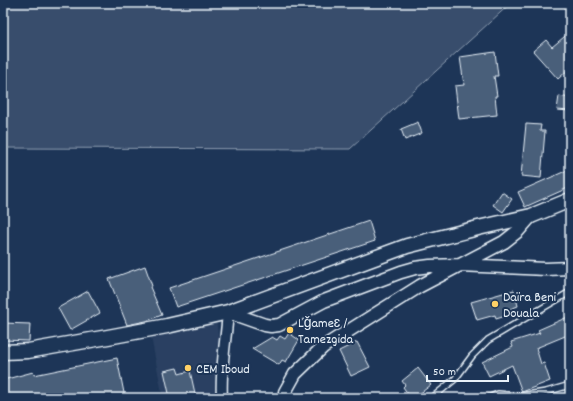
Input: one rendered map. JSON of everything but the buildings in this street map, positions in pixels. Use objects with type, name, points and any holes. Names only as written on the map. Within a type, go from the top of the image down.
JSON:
[{"type":"main road","points":[[3,352],[28,351],[168,326],[228,312],[407,246],[531,216],[570,200]]},
{"type":"street","points":[[285,398],[285,392],[295,374],[323,347],[420,286],[504,242],[518,231],[531,216]]},
{"type":"street","points":[[222,398],[222,362],[228,312],[265,325],[279,325],[324,302],[401,272],[430,266],[459,265],[546,269],[570,268]]},
{"type":"lane","points":[[432,398],[455,379],[472,356],[488,340],[570,292]]},
{"type":"lane","points":[[488,398],[498,394],[520,396],[546,392],[570,385]]},
{"type":"shaded area","points":[[3,3],[511,3],[350,149],[3,148]]},
{"type":"shaded area","name":"CEM Iboud","points":[[216,321],[219,339],[219,398],[163,398],[151,337]]},
{"type":"place","name":"Daïra Beni Douala","points":[[495,304]]},
{"type":"place","name":"Lǧameɛ / Tamezgida","points":[[290,330]]},
{"type":"place","name":"CEM Iboud","points":[[188,368]]}]
